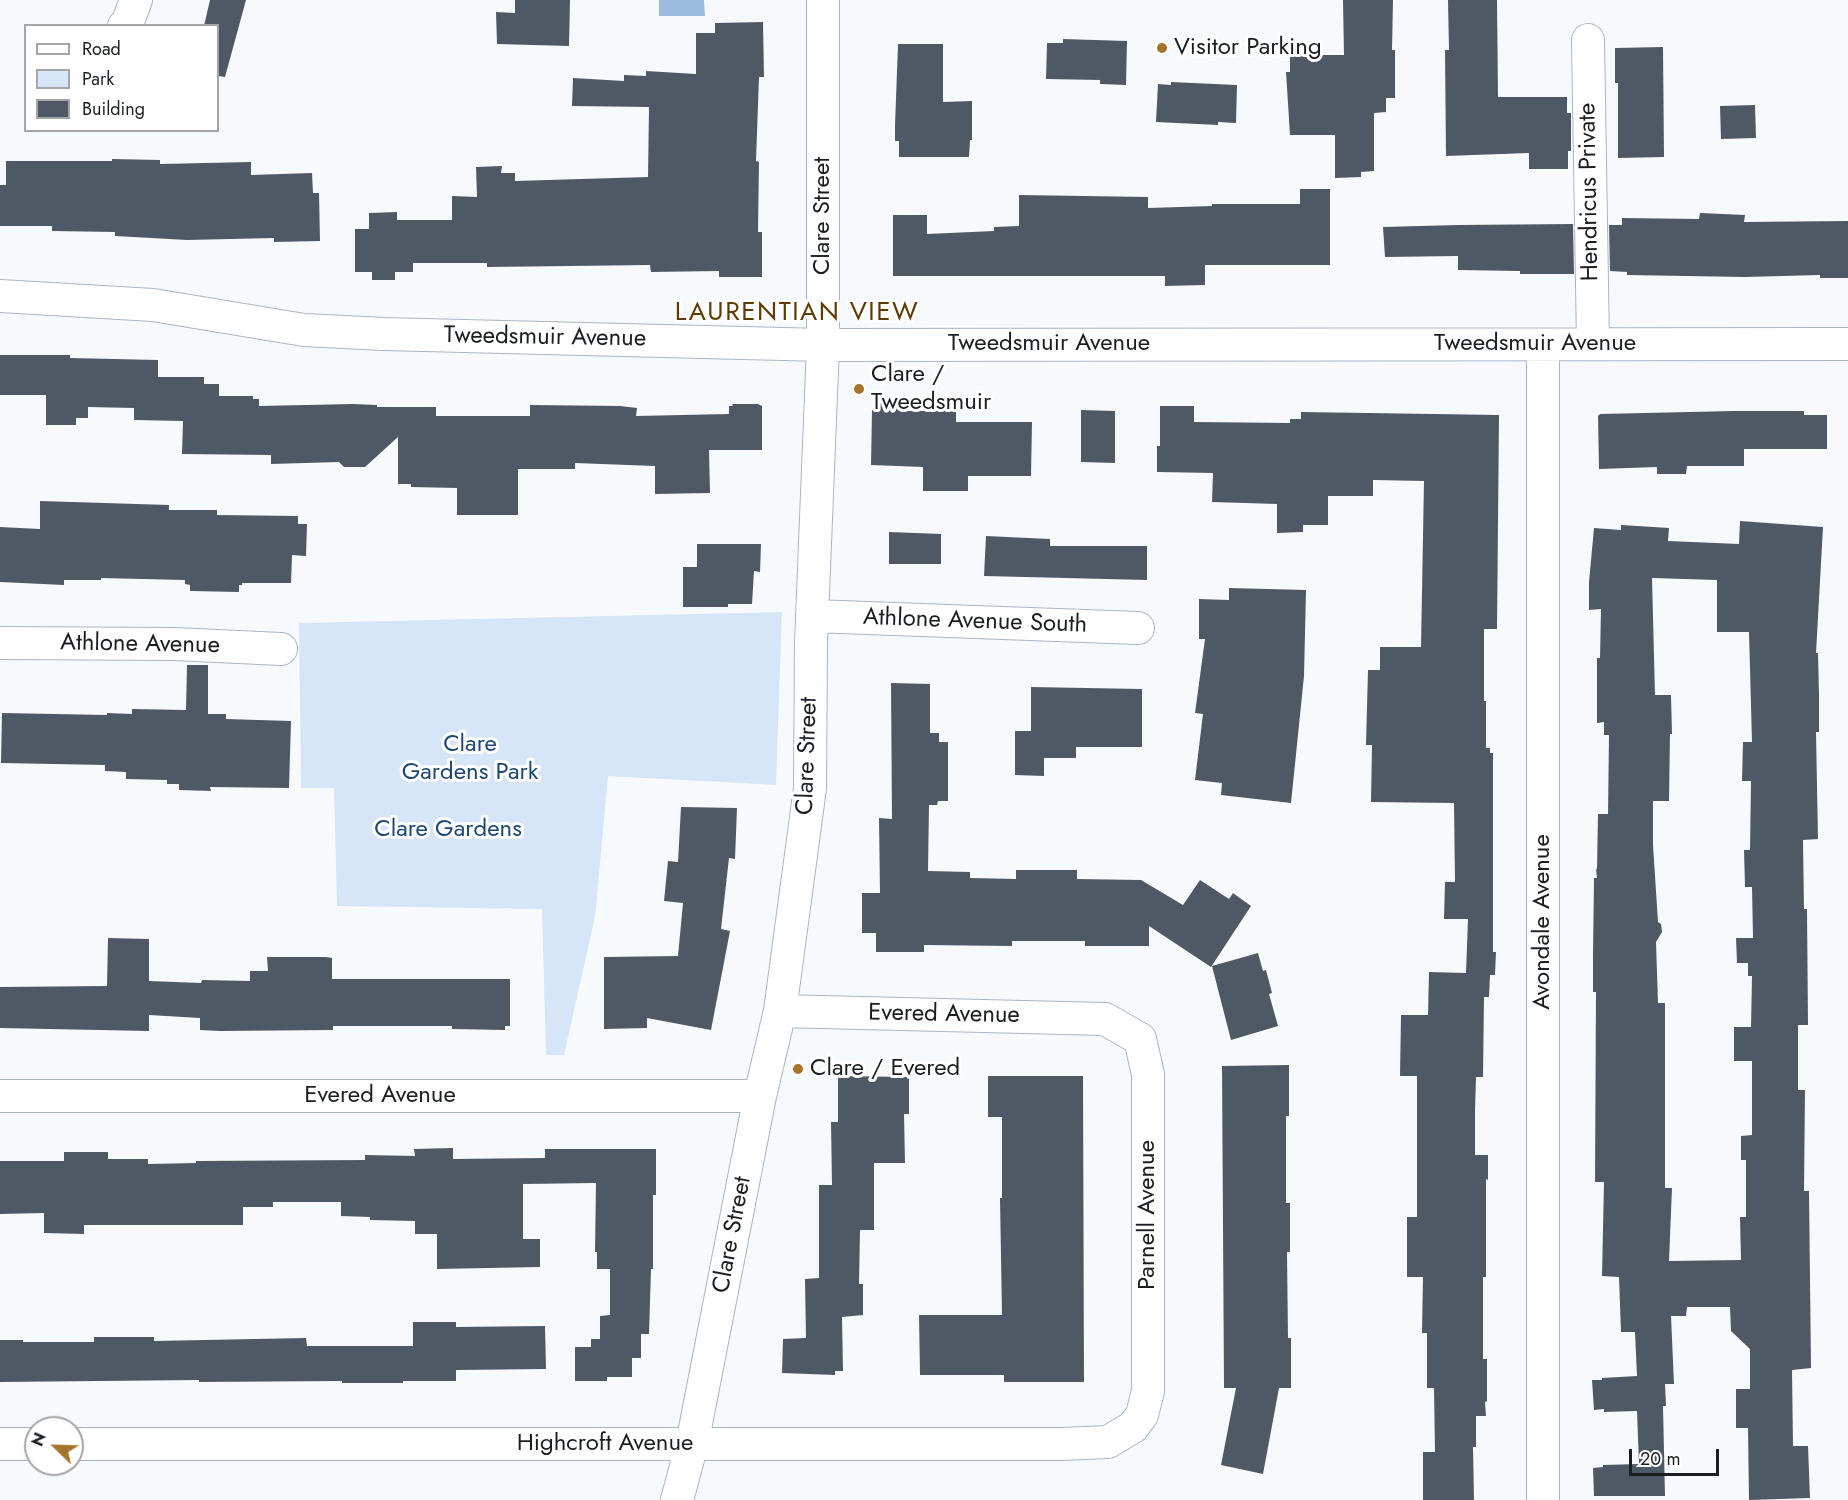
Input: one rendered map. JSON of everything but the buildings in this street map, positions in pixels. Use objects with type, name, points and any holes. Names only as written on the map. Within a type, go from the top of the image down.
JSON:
[{"type":"street","points":[[127,24],[136,0]]},
{"type":"street","name":"Clare Street","points":[[677,1500],[692,1444],[760,1096],[780,1011],[810,788],[813,616],[823,345],[823,0]]},
{"type":"street","name":"Hendricus Private","points":[[1588,40],[1593,344]]},
{"type":"street","name":"Tweedsmuir Avenue","points":[[0,296],[153,305],[304,330],[384,334],[823,345],[1848,344]]},
{"type":"street","name":"Avondale Avenue","points":[[1543,345],[1543,1500]]},
{"type":"street","name":"Athlone Avenue South","points":[[813,616],[1138,628]]},
{"type":"street","name":"Athlone Avenue","points":[[0,643],[174,644],[281,649]]},
{"type":"street","name":"Evered Avenue","points":[[780,1011],[1107,1020]]},
{"type":"street","name":"Parnell Avenue","points":[[1107,1020],[1140,1039],[1148,1074],[1148,1391],[1142,1415],[1133,1427]]},
{"type":"street","name":"Evered Avenue","points":[[0,1096],[760,1096]]},
{"type":"street","name":"Highcroft Avenue","points":[[84,1444],[1061,1444],[1108,1442],[1133,1427]]},
{"type":"street","points":[[0,1444],[24,1444]]},
{"type":"green space","name":"Clare Gardens Park","points":[[782,612],[776,785],[608,776],[595,917],[564,1055],[546,1055],[542,909],[337,906],[334,788],[301,788],[299,623]]},
{"type":"water","points":[[659,0],[704,0],[705,16],[659,16]]},
{"type":"place","name":"Visitor Parking","points":[[1162,48]]},
{"type":"place","name":"Clare / Tweedsmuir","points":[[859,389]]},
{"type":"place","name":"Clare / Evered","points":[[798,1069]]},
{"type":"district","name":"LAURENTIAN VIEW","points":[[797,314]]},
{"type":"park label","name":"Clare Gardens","points":[[448,830]]}]
